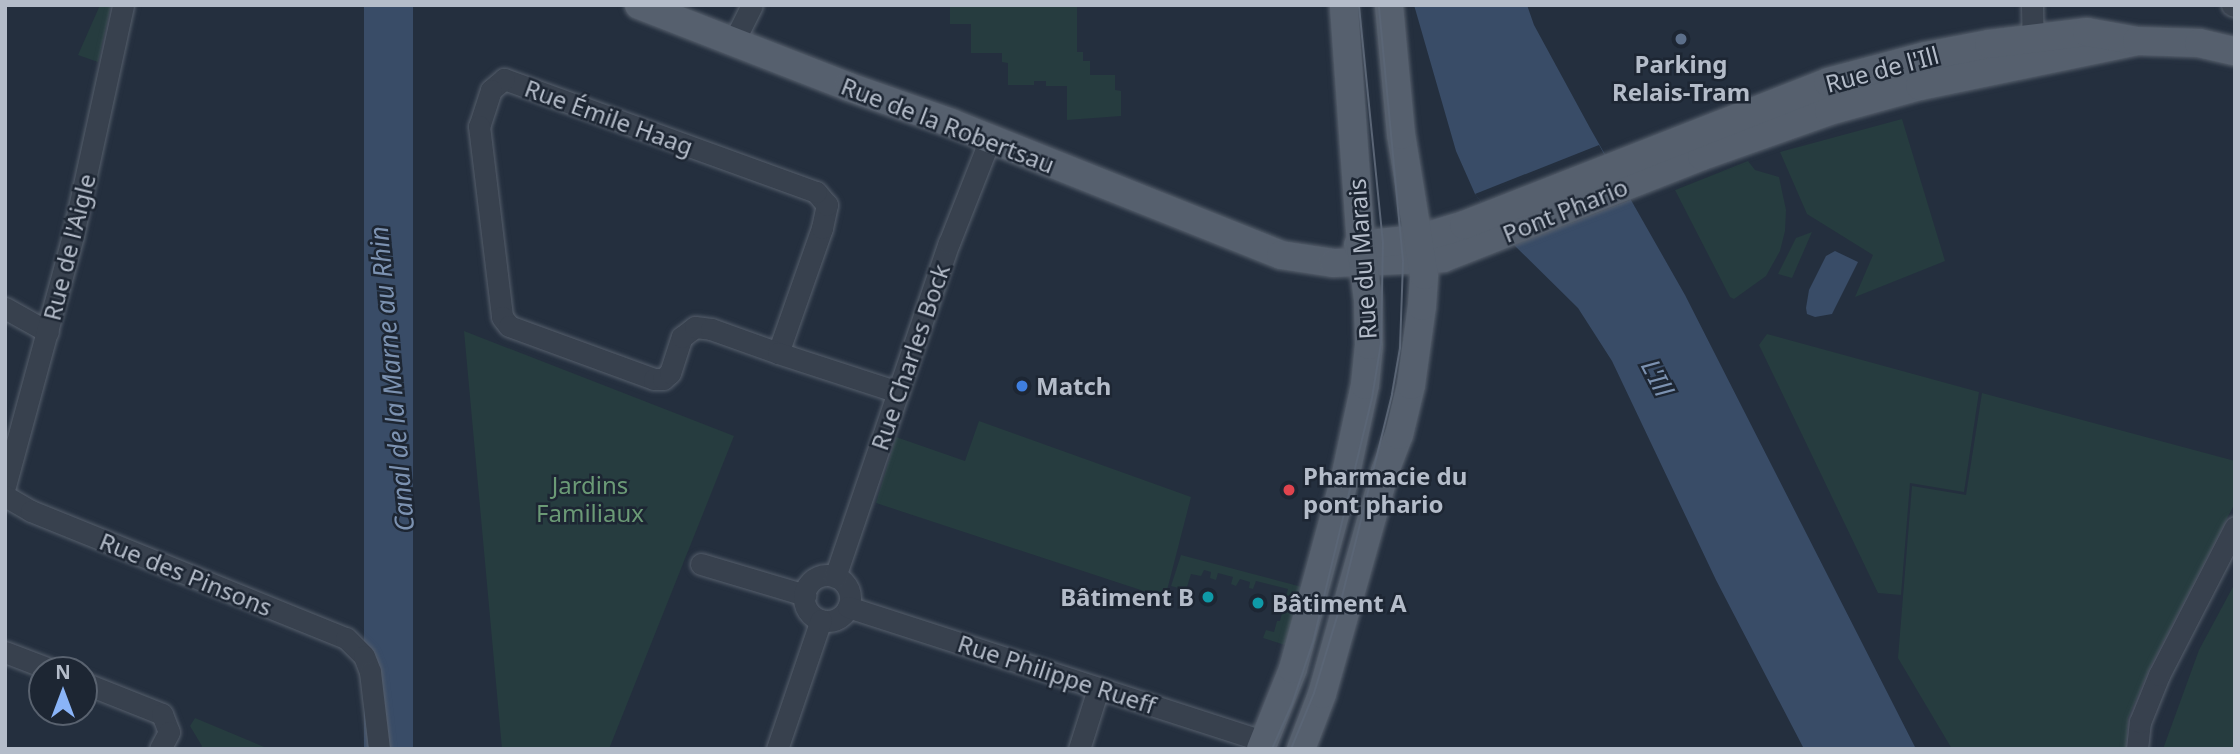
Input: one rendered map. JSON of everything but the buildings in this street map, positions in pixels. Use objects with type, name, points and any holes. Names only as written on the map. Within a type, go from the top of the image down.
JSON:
[{"type":"main road","name":"Rue de la Robertsau","points":[[639,5],[671,11],[733,43],[990,139],[1161,210],[1269,250],[1334,262],[1362,253]]},
{"type":"main road","name":"Rue du Marais","points":[[1263,745],[1293,669],[1345,478],[1365,385],[1369,345],[1367,290],[1344,5]]},
{"type":"main road","name":"Rue du Marais","points":[[1301,749],[1322,694],[1385,471],[1399,435],[1411,385],[1426,260],[1401,135],[1389,5]]},
{"type":"main road","name":"Rue de l'Ill","points":[[1644,166],[1828,82],[1926,56],[2032,49],[2087,32],[2137,41],[2199,43],[2235,51]]},
{"type":"main road","name":"Pont Phario","points":[[1426,260],[1472,235],[1644,166]]},
{"type":"main road","name":"Rue de la Robertsau","points":[[1269,250],[1293,265],[1332,278],[1355,281],[1367,290]]},
{"type":"main road","points":[[1362,253],[1426,260]]},
{"type":"street","name":"Rue de l'Aigle","points":[[5,486],[73,235],[123,5]]},
{"type":"street","points":[[733,43],[752,5]]},
{"type":"street","points":[[2032,5],[2032,49]]},
{"type":"street","name":"Rue Émile Haag","points":[[778,353],[822,228],[827,205],[816,192],[504,79],[491,90],[480,126],[502,317],[509,326],[654,379],[663,379],[670,373],[681,337],[695,327],[711,329],[778,353],[898,392]]},
{"type":"street","name":"Rue Charles Bock","points":[[835,577],[949,243],[990,139]]},
{"type":"street","points":[[5,308],[48,332]]},
{"type":"street","name":"Rue des Pinsons","points":[[5,496],[43,516],[346,638],[364,656],[373,686],[379,749]]},
{"type":"street","points":[[2137,749],[2140,722],[2159,675],[2235,527]]},
{"type":"street","points":[[701,564],[805,596]]},
{"type":"street","points":[[835,577],[846,586],[848,607],[834,620],[821,620],[810,613],[805,596],[815,579],[835,577]]},
{"type":"street","name":"Rue Philippe Rueff","points":[[848,607],[1263,745]]},
{"type":"street","points":[[778,748],[821,620]]},
{"type":"street","points":[[5,652],[28,661]]},
{"type":"street","points":[[98,689],[162,714],[169,732],[160,749]]},
{"type":"street","points":[[1079,749],[1098,690]]},
{"type":"green space","points":[[100,5],[111,5],[98,62],[78,55]]},
{"type":"green space","points":[[950,5],[1077,5],[1077,52],[1083,52],[1083,61],[1090,61],[1090,75],[1115,75],[1115,90],[1121,91],[1121,116],[1067,120],[1067,86],[1046,86],[1046,81],[1034,81],[1034,85],[1008,85],[1008,63],[1002,62],[1002,53],[971,53],[971,24],[950,24]]},
{"type":"green space","points":[[1902,119],[1945,261],[1855,297],[1873,255],[1807,214],[1780,152]]},
{"type":"green space","points":[[1748,161],[1755,170],[1779,177],[1786,210],[1785,231],[1780,251],[1766,276],[1734,299],[1730,297],[1675,190]]},
{"type":"green space","points":[[1812,232],[1792,278],[1778,274],[1796,238]]},
{"type":"green space","name":"Jardins Familiaux","points":[[464,331],[734,436],[609,749],[502,749]]},
{"type":"green space","points":[[1767,334],[1979,392],[1964,492],[1910,483],[1901,595],[1878,593],[1759,345]]},
{"type":"green space","points":[[1982,393],[2235,461],[2235,503],[2150,667],[2128,718],[2126,749],[1952,749],[1898,658],[1912,486],[1966,495]]},
{"type":"green space","points":[[979,421],[1191,497],[1165,598],[876,503],[896,437],[965,461]]},
{"type":"green space","points":[[1181,555],[1302,587],[1297,605],[1294,605],[1292,613],[1295,613],[1285,645],[1263,638],[1266,630],[1274,632],[1277,621],[1280,621],[1288,589],[1256,581],[1253,589],[1249,588],[1250,582],[1240,579],[1236,586],[1231,584],[1233,577],[1218,573],[1216,580],[1210,578],[1211,572],[1204,570],[1201,576],[1191,574],[1186,590],[1171,586]]},
{"type":"green space","points":[[2235,583],[2235,749],[2163,749],[2199,650]]},
{"type":"green space","points":[[195,718],[269,749],[200,749],[202,746],[190,726]]},
{"type":"water","name":"Canal de la Marne au Rhin","points":[[364,5],[413,5],[413,749],[364,749]]},
{"type":"water","name":"L'Ill","points":[[1414,5],[1527,5],[1534,25],[1590,128],[1685,295],[1916,749],[1804,749],[1716,580],[1612,361],[1578,308],[1514,245],[1475,194],[1456,151]]},
{"type":"water","points":[[1835,251],[1858,262],[1832,314],[1815,317],[1807,314],[1809,290],[1826,256]]},
{"type":"pier","points":[[1599,145],[1630,200],[1514,245],[1475,194]]},
{"type":"tram line","points":[[1272,749],[1292,704],[1313,642],[1372,398],[1381,343],[1383,243],[1359,5]]},
{"type":"tram line","points":[[1291,749],[1314,693],[1337,617],[1392,394],[1400,348],[1403,261],[1379,5]]},
{"type":"place","name":"Parking Relais-Tram","points":[[1681,39]]},
{"type":"place","name":"Match","points":[[1022,386]]},
{"type":"place","name":"Pharmacie du pont phario","points":[[1289,490]]},
{"type":"place","name":"Bâtiment B","points":[[1208,597]]},
{"type":"place","name":"Bâtiment A","points":[[1258,603]]}]
